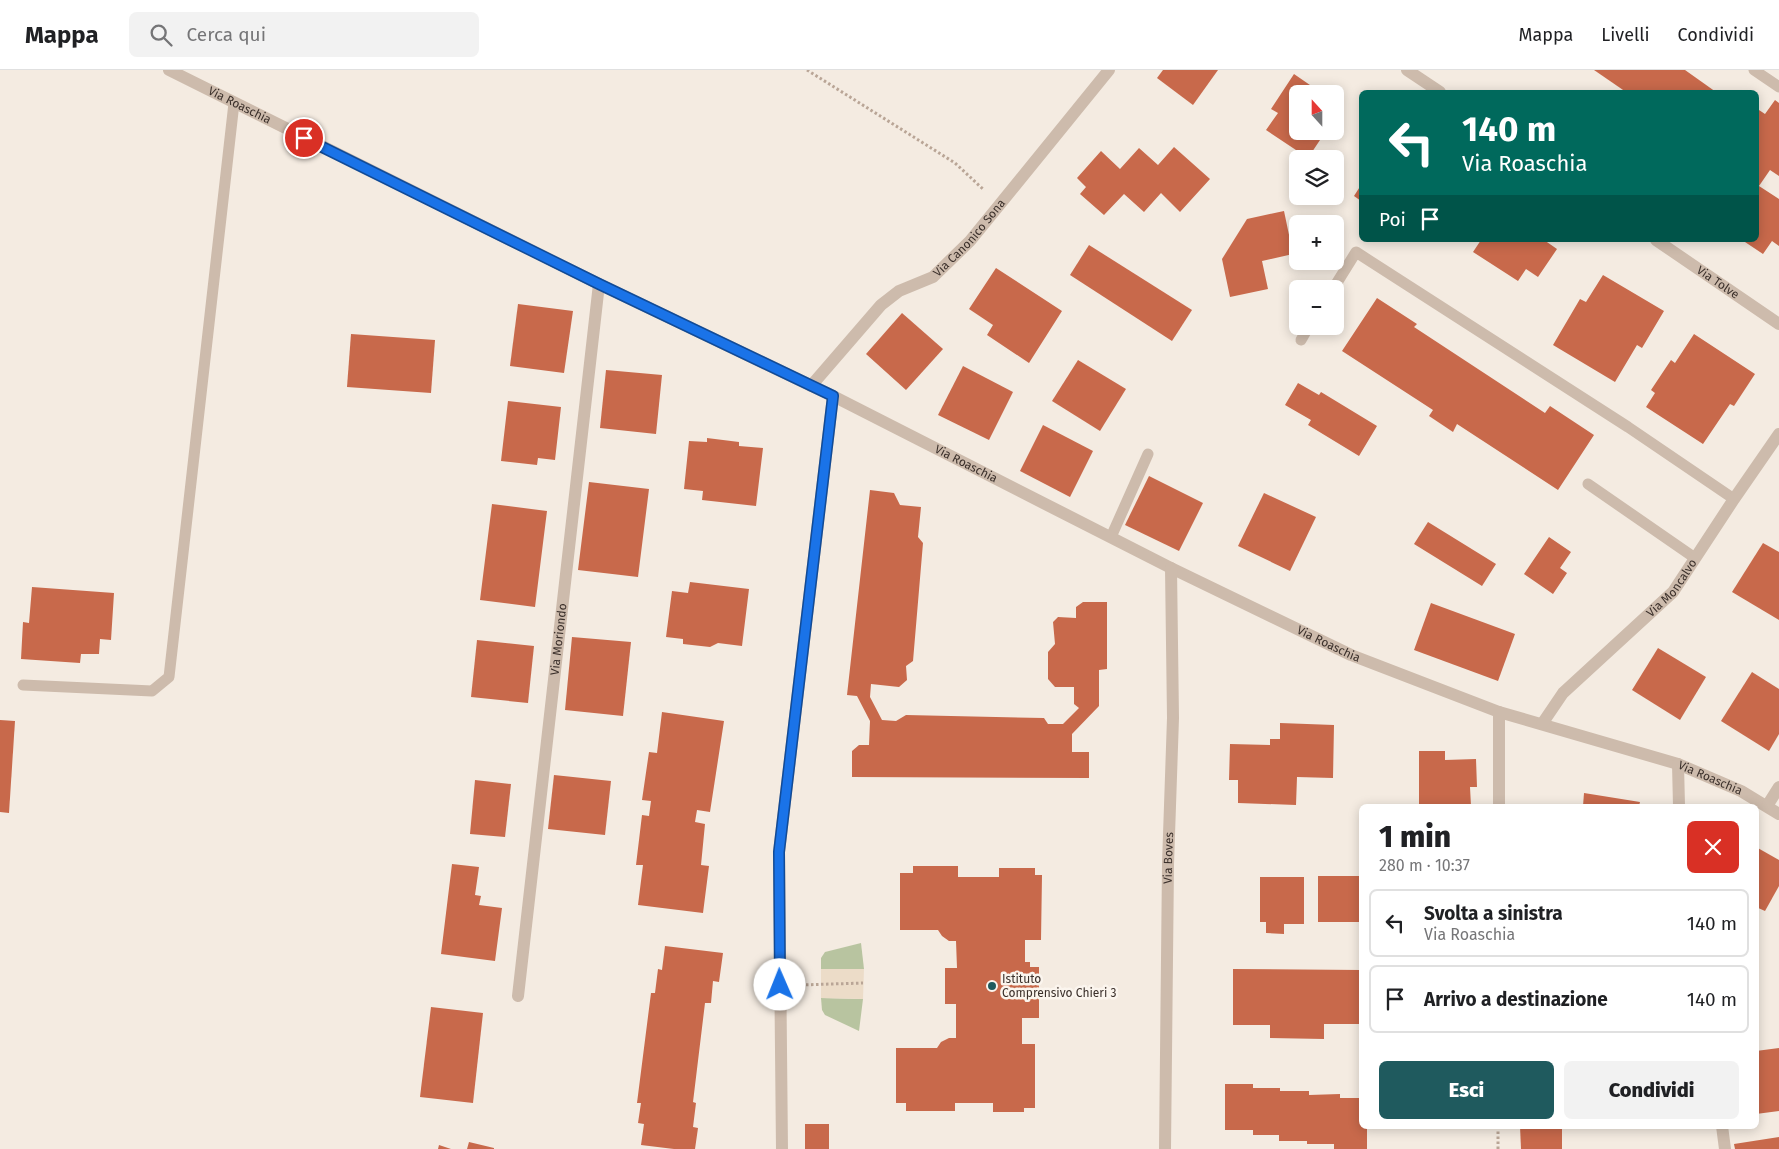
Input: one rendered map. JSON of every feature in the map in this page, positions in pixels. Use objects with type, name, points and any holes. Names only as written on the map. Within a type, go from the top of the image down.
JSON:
[{"type":"street","name":"Via Roaschia","points":[[169,70],[599,284],[833,396],[1171,568],[1352,656],[1499,712],[1678,764],[1741,791],[1779,814]]},
{"type":"street","name":"Via Canonico Sona","points":[[811,386],[882,305],[899,291],[933,277],[970,241],[1109,70]]},
{"type":"street","points":[[1407,70],[1437,90]]},
{"type":"street","name":"Via Tolve","points":[[1659,242],[1779,324]]},
{"type":"street","name":"Via Moriondo","points":[[518,996],[599,284]]},
{"type":"street","points":[[782,1149],[779,852],[833,396]]},
{"type":"street","name":"Via Moncalvo","points":[[1542,724],[1563,693],[1672,592],[1779,434]]},
{"type":"street","name":"Via Boves","points":[[1164,1149],[1168,864],[1173,718],[1171,568]]},
{"type":"street","points":[[1499,712],[1499,804]]},
{"type":"street","points":[[1678,764],[1679,804]]},
{"type":"street","points":[[1767,806],[1779,787]]},
{"type":"street","points":[[1722,1129],[1725,1149]]},
{"type":"lane","points":[[1754,70],[1779,87]]},
{"type":"lane","points":[[23,685],[152,691],[169,677],[234,103]]},
{"type":"lane","points":[[1339,280],[1356,252],[1628,427],[1734,499]]},
{"type":"lane","points":[[1301,340],[1304,335]]},
{"type":"lane","points":[[1111,537],[1148,454]]},
{"type":"lane","points":[[1588,484],[1695,558]]},
{"type":"path","points":[[807,70],[955,163],[1000,205]]},
{"type":"path","points":[[780,985],[863,983]]},
{"type":"path","points":[[1498,1129],[1498,1149]]},
{"type":"green space","points":[[861,943],[864,969],[821,969],[821,958],[825,952]]},
{"type":"green space","points":[[821,998],[863,999],[859,1031],[825,1015],[822,1010]]},
{"type":"shaded area","points":[[821,969],[864,969],[863,999],[821,998]]},
{"type":"building","points":[[1163,70],[1218,70],[1193,105],[1157,78]]},
{"type":"building","points":[[1594,70],[1685,70],[1713,90],[1623,90]]},
{"type":"building","points":[[1294,74],[1310,85],[1289,85],[1289,140],[1320,140],[1313,150],[1296,150],[1266,130],[1278,113],[1271,109]]},
{"type":"building","points":[[1775,100],[1779,103],[1779,176],[1770,170],[1759,186],[1759,110],[1765,114]]},
{"type":"building","points":[[1174,147],[1210,179],[1180,212],[1161,193],[1144,212],[1124,194],[1104,215],[1080,194],[1086,187],[1077,178],[1101,151],[1120,169],[1139,148],[1158,165]]},
{"type":"building","points":[[1759,186],[1779,199],[1779,246],[1772,241],[1763,254],[1745,242],[1759,242]]},
{"type":"building","points":[[1359,188],[1359,200],[1354,196]]},
{"type":"building","points":[[1284,211],[1289,235],[1289,255],[1262,261],[1268,289],[1230,297],[1222,259],[1247,219]]},
{"type":"building","points":[[1480,242],[1547,242],[1557,249],[1538,277],[1526,269],[1518,281],[1473,252]]},
{"type":"building","points":[[1089,245],[1192,310],[1172,341],[1070,275]]},
{"type":"building","points":[[996,268],[1062,311],[1029,363],[987,335],[993,325],[969,309]]},
{"type":"building","points":[[1603,275],[1664,311],[1642,348],[1637,345],[1615,382],[1553,345],[1580,299],[1586,302]]},
{"type":"building","points":[[1377,298],[1417,324],[1414,327],[1545,413],[1550,406],[1594,435],[1558,490],[1457,424],[1453,432],[1429,416],[1433,410],[1342,351]]},
{"type":"building","points":[[518,304],[573,311],[564,373],[510,366]]},
{"type":"building","points":[[902,313],[943,349],[906,390],[866,354]]},
{"type":"building","points":[[351,334],[435,340],[431,393],[347,387]]},
{"type":"building","points":[[1694,334],[1755,374],[1734,406],[1730,404],[1703,444],[1646,407],[1655,393],[1651,390],[1671,360],[1675,363]]},
{"type":"building","points":[[1078,360],[1126,389],[1100,431],[1052,401]]},
{"type":"building","points":[[963,366],[1013,392],[989,440],[938,415]]},
{"type":"building","points":[[606,370],[662,375],[656,434],[600,428]]},
{"type":"building","points":[[1298,383],[1319,395],[1321,392],[1377,426],[1359,456],[1308,425],[1311,420],[1285,405]]},
{"type":"building","points":[[508,401],[561,407],[555,460],[538,458],[537,465],[501,461]]},
{"type":"building","points":[[1043,425],[1093,451],[1070,497],[1020,471]]},
{"type":"building","points":[[707,438],[739,442],[739,446],[763,448],[756,506],[702,500],[703,491],[684,489],[689,441],[707,442]]},
{"type":"building","points":[[1149,476],[1203,503],[1179,551],[1125,525]]},
{"type":"building","points":[[589,482],[649,489],[638,577],[578,570]]},
{"type":"building","points":[[870,490],[894,493],[900,505],[921,507],[918,537],[923,543],[913,661],[906,666],[907,680],[899,687],[871,684],[870,697],[882,720],[896,721],[906,715],[1044,718],[1048,724],[1063,724],[1079,708],[1074,704],[1074,687],[1055,687],[1048,679],[1048,652],[1055,644],[1053,622],[1058,617],[1076,618],[1076,607],[1083,602],[1107,602],[1107,669],[1099,670],[1099,706],[1072,734],[1072,752],[1089,752],[1089,778],[852,777],[852,751],[859,745],[869,745],[870,721],[857,696],[847,695]]},
{"type":"building","points":[[1264,493],[1316,517],[1290,571],[1238,546]]},
{"type":"building","points":[[492,504],[547,511],[535,607],[480,600]]},
{"type":"building","points":[[1428,522],[1496,564],[1482,586],[1414,544]]},
{"type":"building","points":[[1549,537],[1571,552],[1560,568],[1567,573],[1553,594],[1524,574]]},
{"type":"building","points":[[1763,543],[1779,552],[1779,620],[1732,592]]},
{"type":"building","points":[[690,582],[749,589],[742,646],[718,643],[710,647],[683,644],[683,639],[666,637],[672,591],[688,593]]},
{"type":"building","points":[[32,587],[114,593],[111,640],[100,639],[99,654],[81,654],[80,663],[21,659],[23,622],[29,623]]},
{"type":"building","points":[[1431,603],[1515,634],[1498,681],[1414,650]]},
{"type":"building","points":[[572,637],[631,642],[623,716],[565,710]]},
{"type":"building","points":[[477,640],[534,646],[528,703],[471,697]]},
{"type":"building","points":[[1658,648],[1706,677],[1680,720],[1632,690]]},
{"type":"building","points":[[1752,672],[1779,689],[1779,734],[1769,751],[1721,721]]},
{"type":"building","points":[[662,712],[724,721],[710,812],[697,810],[695,822],[705,824],[701,865],[709,866],[703,913],[638,905],[643,865],[636,865],[642,815],[649,816],[651,801],[642,800],[649,752],[657,753]]},
{"type":"building","points":[[0,720],[15,721],[9,813],[0,812]]},
{"type":"building","points":[[1280,723],[1334,725],[1333,778],[1297,777],[1296,805],[1238,803],[1238,780],[1229,780],[1230,744],[1270,745],[1270,739],[1280,739]]},
{"type":"building","points":[[1419,751],[1445,751],[1445,760],[1476,759],[1477,787],[1470,787],[1471,804],[1419,804]]},
{"type":"building","points":[[554,775],[611,781],[605,835],[548,829]]},
{"type":"building","points":[[475,780],[511,784],[505,837],[470,834]]},
{"type":"building","points":[[1584,793],[1640,802],[1640,804],[1583,804]]},
{"type":"building","points":[[1759,849],[1779,860],[1779,886],[1765,911],[1759,908]]},
{"type":"building","points":[[452,864],[479,867],[475,895],[481,896],[479,905],[502,908],[495,961],[441,954]]},
{"type":"building","name":"Istituto Comprensivo Chieri 3","points":[[913,866],[958,866],[958,877],[999,877],[999,868],[1035,868],[1035,875],[1042,875],[1041,940],[1025,940],[1025,962],[1030,962],[1030,967],[1039,967],[1039,1018],[1022,1018],[1022,1044],[1035,1044],[1035,1108],[1024,1108],[1024,1112],[993,1112],[993,1103],[955,1103],[955,1111],[906,1111],[906,1103],[896,1103],[896,1048],[937,1048],[941,1042],[949,1038],[956,1038],[956,1004],[945,1004],[945,968],[957,968],[956,941],[949,941],[938,930],[900,930],[900,873],[913,873]]},
{"type":"building","points":[[1318,876],[1359,876],[1359,922],[1318,922]]},
{"type":"building","points":[[1260,877],[1304,877],[1304,924],[1284,924],[1284,934],[1266,933],[1266,922],[1260,922]]},
{"type":"building","points":[[665,946],[723,953],[719,982],[713,981],[711,1003],[705,1003],[693,1102],[696,1103],[693,1127],[698,1128],[695,1149],[674,1149],[641,1145],[644,1124],[638,1123],[641,1103],[637,1103],[651,993],[655,993],[658,969],[662,970]]},
{"type":"building","points":[[1233,969],[1359,970],[1359,1024],[1324,1024],[1324,1039],[1270,1038],[1270,1025],[1233,1025]]},
{"type":"building","points":[[431,1007],[483,1013],[473,1103],[420,1097]]},
{"type":"building","points":[[1779,1048],[1779,1111],[1759,1114],[1759,1051]]},
{"type":"building","points":[[1225,1084],[1253,1084],[1253,1088],[1280,1088],[1280,1091],[1309,1091],[1309,1095],[1340,1094],[1340,1098],[1359,1098],[1359,1129],[1367,1129],[1367,1149],[1334,1149],[1334,1144],[1307,1144],[1307,1141],[1279,1141],[1279,1135],[1253,1135],[1253,1130],[1225,1130]]},
{"type":"building","points":[[805,1124],[829,1124],[829,1149],[805,1149]]},
{"type":"building","points":[[1520,1129],[1562,1129],[1562,1149],[1521,1149]]},
{"type":"building","points":[[1779,1137],[1779,1149],[1735,1149],[1734,1144]]},
{"type":"building","points":[[469,1142],[494,1148],[494,1149],[467,1149]]},
{"type":"building","points":[[439,1145],[451,1149],[438,1149]]},
{"type":"place","name":"Istituto Comprensivo Chieri 3","points":[[992,986]]},
{"type":"route","points":[[304,138],[599,284],[833,396],[779,852],[780,985]]}]
